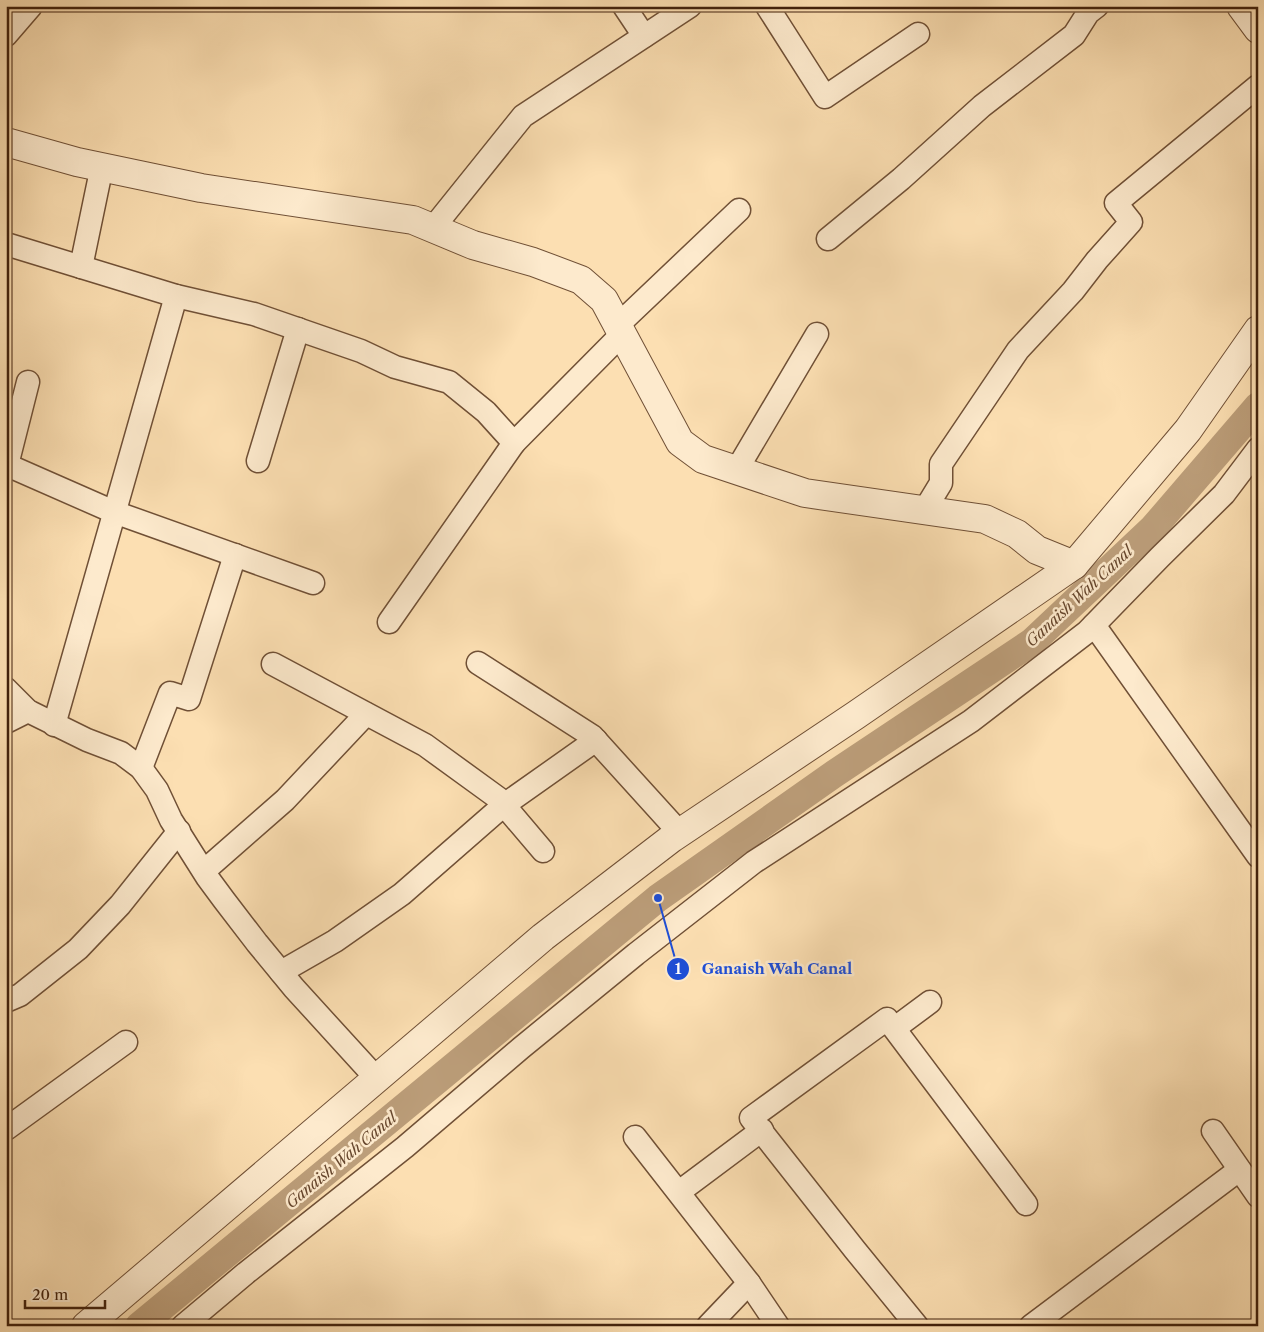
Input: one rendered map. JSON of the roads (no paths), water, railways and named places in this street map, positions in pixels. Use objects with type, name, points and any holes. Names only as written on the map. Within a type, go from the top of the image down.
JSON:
[{"type":"street","points":[[6,35],[31,6]]},
{"type":"street","points":[[624,6],[644,36]]},
{"type":"street","points":[[433,228],[523,116],[690,6]]},
{"type":"street","points":[[767,6],[825,97],[918,34]]},
{"type":"street","points":[[1241,6],[1258,29]]},
{"type":"street","points":[[828,239],[901,179],[982,106],[1074,35],[1089,8]]},
{"type":"street","points":[[924,511],[941,483],[941,464],[1018,350],[1073,291],[1097,260],[1131,222],[1116,203],[1258,86]]},
{"type":"street","points":[[6,142],[77,162],[211,189],[413,220],[473,245],[533,262],[581,280],[604,300],[621,329],[668,423],[680,442],[703,460],[805,493],[985,519],[1017,534],[1036,550],[1074,565]]},
{"type":"street","points":[[81,267],[102,166]]},
{"type":"street","points":[[388,622],[514,443],[621,329],[739,210]]},
{"type":"street","points":[[6,244],[176,296],[254,314],[361,351],[395,366],[449,382],[486,412],[514,443]]},
{"type":"street","points":[[54,725],[176,296]]},
{"type":"street","points":[[258,461],[298,329]]},
{"type":"street","points":[[86,1326],[543,937],[680,833],[1074,565],[1188,430],[1258,330]]},
{"type":"street","points":[[736,471],[817,334]]},
{"type":"street","points":[[6,468],[28,382]]},
{"type":"street","points":[[183,1326],[246,1273],[405,1147],[628,960],[754,862],[971,721],[1094,625],[1224,494],[1258,449]]},
{"type":"street","points":[[7,465],[114,512],[313,583]]},
{"type":"street","points":[[141,768],[170,693],[189,699],[235,555]]},
{"type":"street","points":[[1094,625],[1258,856]]},
{"type":"street","points":[[478,663],[592,736],[680,833]]},
{"type":"street","points":[[273,664],[426,745],[498,798],[543,851]]},
{"type":"street","points":[[6,689],[28,711],[87,740],[121,753],[141,768],[157,790],[171,820],[204,871],[257,943],[377,1079]]},
{"type":"street","points":[[6,722],[28,711]]},
{"type":"street","points":[[204,871],[286,800],[366,714]]},
{"type":"street","points":[[281,972],[335,941],[402,894],[504,805],[596,740]]},
{"type":"street","points":[[6,1001],[20,995],[78,949],[120,904],[179,832]]},
{"type":"street","points":[[895,1028],[930,1002]]},
{"type":"street","points":[[918,1326],[855,1250],[752,1118],[888,1018],[1026,1204]]},
{"type":"street","points":[[6,1129],[126,1042]]},
{"type":"street","points":[[679,1192],[762,1130]]},
{"type":"street","points":[[1212,1131],[1258,1196]]},
{"type":"street","points":[[635,1137],[749,1283],[778,1326]]},
{"type":"street","points":[[1031,1326],[1239,1170]]},
{"type":"street","points":[[708,1326],[749,1283]]},
{"type":"waterway","name":"Ganaish Wah Canal","points":[[139,1326],[658,898],[834,774],[1032,642],[1153,528],[1258,406]]},
{"type":"place","name":"Ganaish Wah Canal","points":[[658,898]]}]
